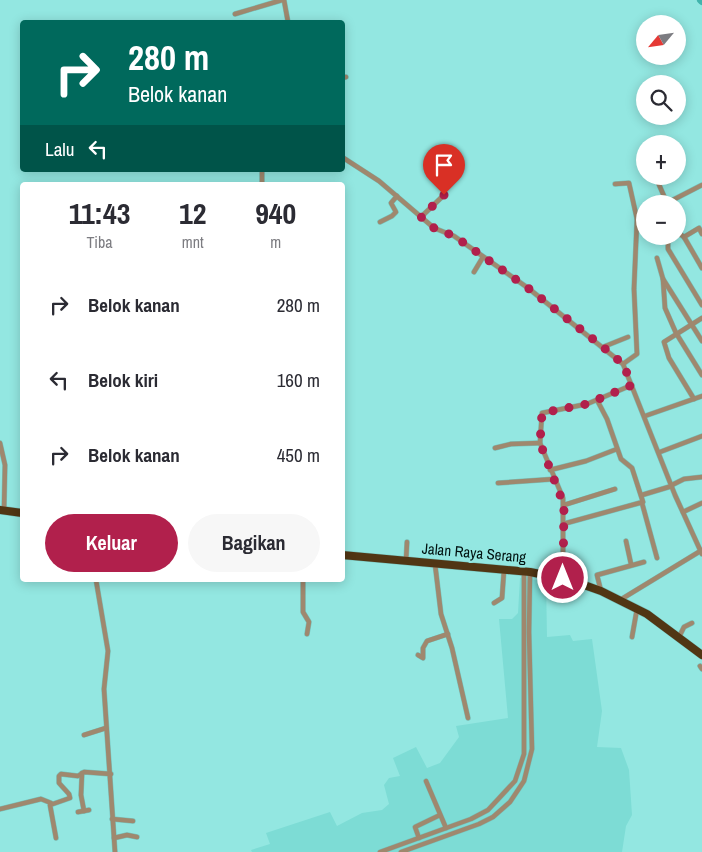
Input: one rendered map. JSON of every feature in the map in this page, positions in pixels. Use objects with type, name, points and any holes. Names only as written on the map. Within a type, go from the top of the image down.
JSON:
[{"type":"highway","points":[[2,510],[20,513]]},
{"type":"highway","name":"Jalan Raya Serang","points":[[345,555],[527,572],[563,578],[601,591],[637,609],[702,656]]},
{"type":"street","points":[[235,14],[283,0],[288,20]]},
{"type":"street","points":[[345,159],[379,181],[434,228],[454,236],[528,288],[623,364],[660,452],[672,486],[702,552],[620,600]]},
{"type":"street","points":[[615,184],[630,183],[636,214]]},
{"type":"street","points":[[682,195],[702,185]]},
{"type":"street","points":[[421,217],[444,195]]},
{"type":"street","points":[[380,222],[396,212],[391,203],[397,196]]},
{"type":"street","points":[[686,233],[699,228],[702,234]]},
{"type":"street","points":[[623,364],[636,357],[637,350],[634,289],[636,242]]},
{"type":"street","points":[[668,245],[667,248],[702,305]]},
{"type":"street","points":[[685,245],[702,268]]},
{"type":"street","points":[[474,272],[483,257]]},
{"type":"street","points":[[657,258],[663,279],[665,308],[676,334],[702,375]]},
{"type":"street","points":[[663,279],[702,341]]},
{"type":"street","points":[[665,308],[670,305]]},
{"type":"street","points":[[694,399],[664,346],[664,342],[702,318]]},
{"type":"street","points":[[603,347],[628,337]]},
{"type":"street","points":[[563,578],[564,505],[540,443],[542,413],[578,406],[632,385]]},
{"type":"street","points":[[645,416],[702,396]]},
{"type":"street","points":[[596,400],[606,416],[617,449],[624,463],[632,468],[642,495],[642,503],[657,558]]},
{"type":"street","points":[[660,452],[702,436]]},
{"type":"street","points":[[0,443],[5,465],[2,510]]},
{"type":"street","points":[[495,448],[511,444],[540,443]]},
{"type":"street","points":[[550,470],[586,461],[617,449]]},
{"type":"street","points":[[642,495],[672,486],[684,479],[702,477]]},
{"type":"street","points":[[498,483],[555,479]]},
{"type":"street","points":[[564,505],[614,489]]},
{"type":"street","points":[[563,524],[642,503]]},
{"type":"street","points":[[683,512],[702,503]]},
{"type":"street","points":[[406,561],[407,542]]},
{"type":"street","points":[[626,542],[631,564]]},
{"type":"street","points":[[601,591],[597,575],[631,564],[635,565],[644,562]]},
{"type":"street","points":[[435,564],[441,614],[448,634],[468,718]]},
{"type":"street","points":[[494,603],[502,598],[504,570]]},
{"type":"street","points":[[380,852],[480,815],[501,798],[515,781],[524,754],[527,572]]},
{"type":"street","points":[[401,852],[416,849],[479,824],[493,816],[510,802],[524,781],[532,749],[527,572]]},
{"type":"street","points":[[96,582],[108,651],[104,689],[115,852]]},
{"type":"street","points":[[303,582],[303,612],[309,622],[307,634]]},
{"type":"street","points":[[632,637],[637,609]]},
{"type":"street","points":[[679,638],[684,627],[692,623]]},
{"type":"street","points":[[435,637],[439,631],[446,628]]},
{"type":"street","points":[[418,655],[423,658],[424,644],[435,637],[448,634]]},
{"type":"street","points":[[84,735],[106,728]]},
{"type":"street","points":[[524,732],[531,732]]},
{"type":"street","points":[[0,809],[41,799],[51,803],[70,798],[58,780],[61,774],[78,776],[82,773],[111,774]]},
{"type":"street","points":[[78,812],[86,811],[81,795],[82,773]]},
{"type":"street","points":[[426,781],[446,828]]},
{"type":"street","points":[[72,796],[81,795]]},
{"type":"street","points":[[51,803],[56,838]]},
{"type":"street","points":[[419,838],[415,827],[440,815]]},
{"type":"street","points":[[112,819],[133,821]]},
{"type":"street","points":[[114,838],[127,835],[137,837]]},
{"type":"street","points":[[412,841],[416,849]]},
{"type":"shaded area","points":[[520,578],[546,581],[547,637],[570,635],[573,641],[592,639],[602,711],[597,747],[621,748],[629,770],[632,815],[626,826],[622,852],[252,852],[251,850],[270,844],[266,833],[330,812],[337,826],[362,813],[382,810],[389,804],[384,785],[389,778],[400,776],[393,758],[416,747],[427,768],[440,763],[459,737],[456,726],[508,718],[499,619],[512,619],[518,613]]},
{"type":"route","points":[[444,195],[421,217],[434,228],[454,236],[528,288],[603,347],[623,364],[632,385],[587,404],[542,413],[540,443],[547,463],[562,493],[564,505],[563,578]]}]
